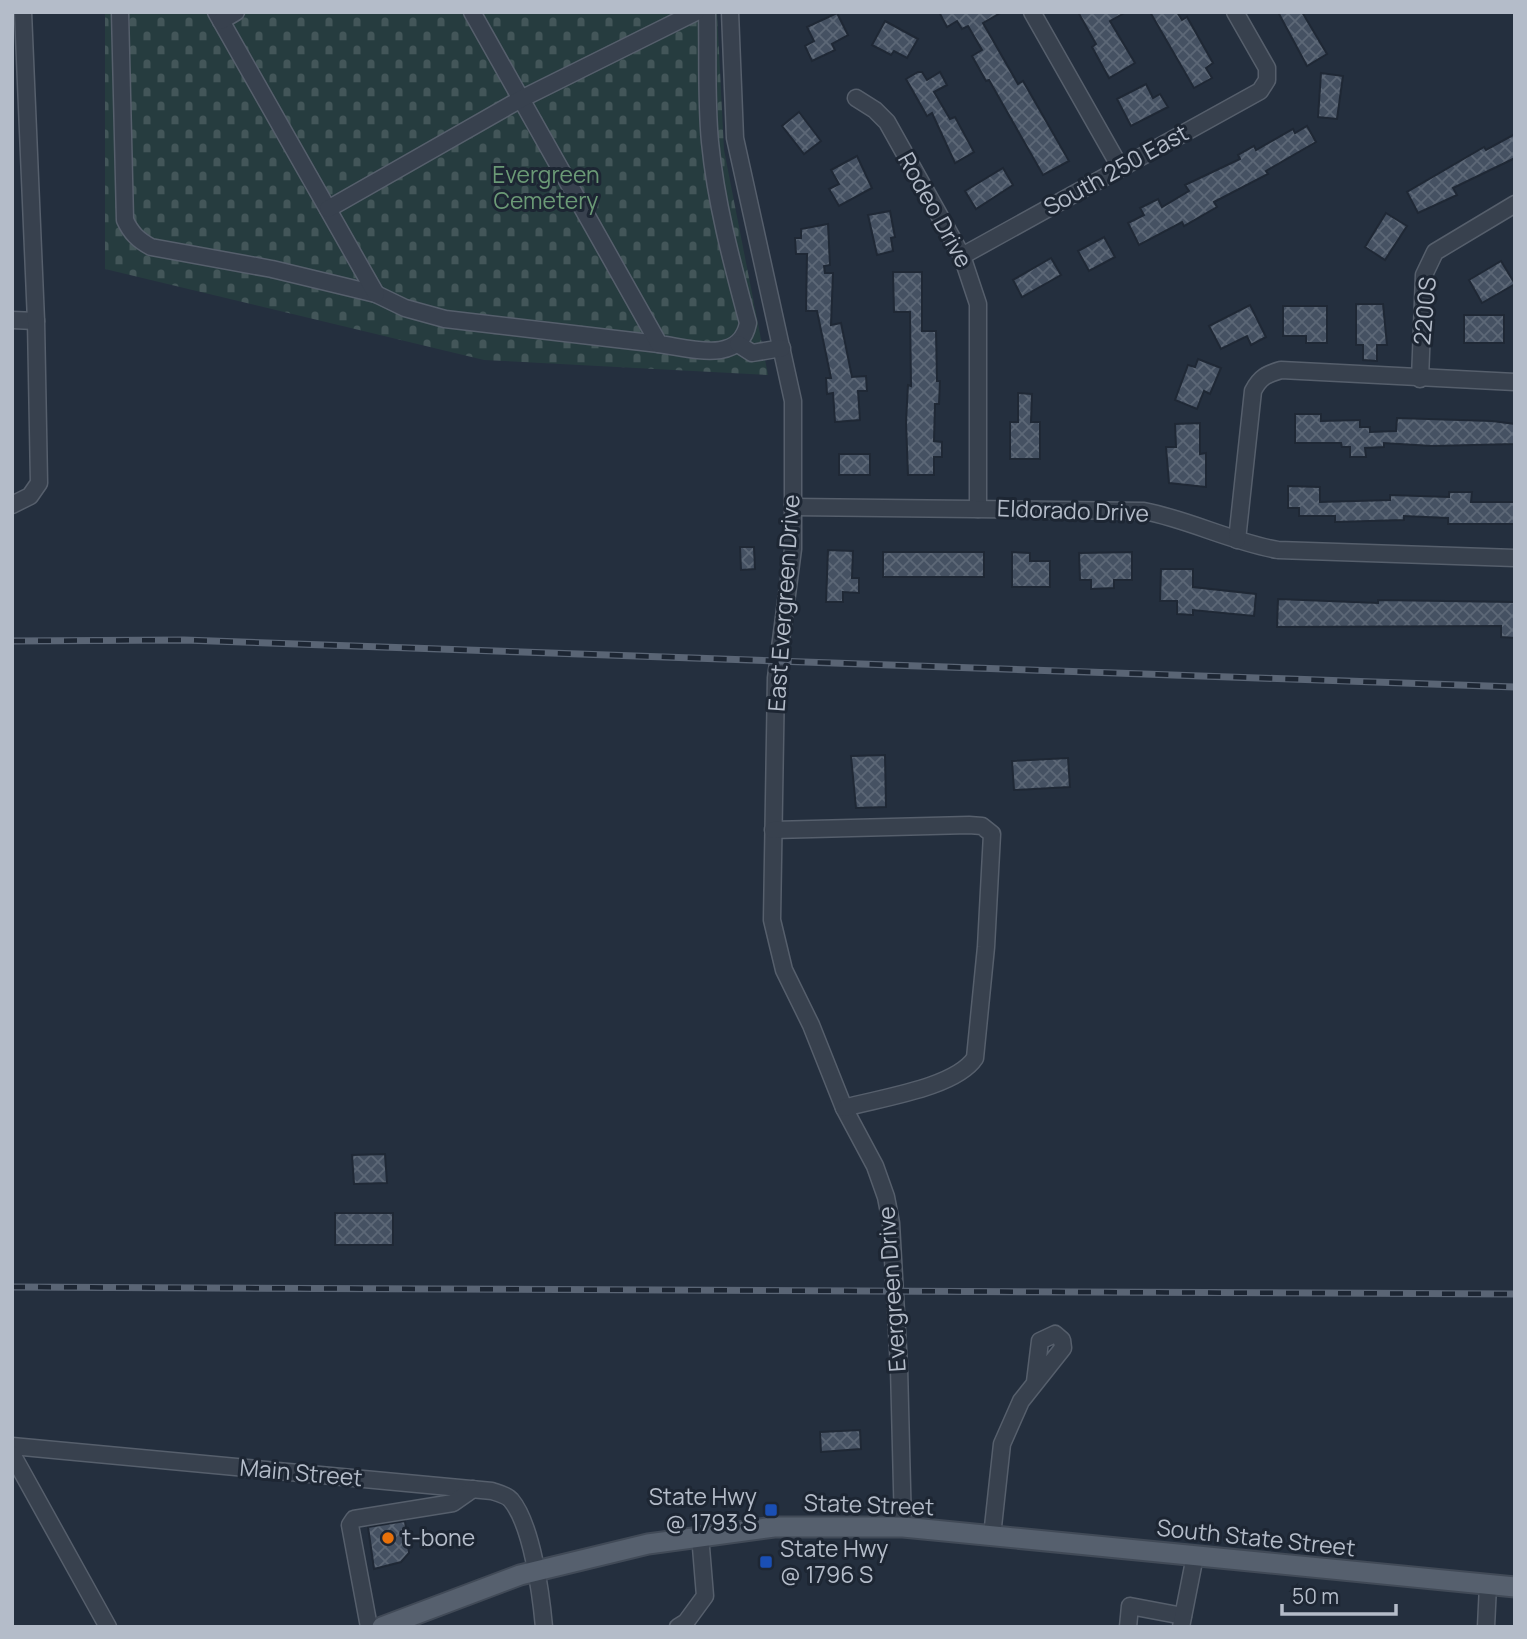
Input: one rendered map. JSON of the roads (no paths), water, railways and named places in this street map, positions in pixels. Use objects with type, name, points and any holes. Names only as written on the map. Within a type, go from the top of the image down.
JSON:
[{"type":"main road","name":"State Street","points":[[382,1627],[453,1598],[537,1571],[700,1535],[774,1527],[903,1527],[992,1536]]},
{"type":"main road","name":"South State Street","points":[[992,1536],[1515,1587]]},
{"type":"street","points":[[12,505],[30,496],[39,484],[36,321],[19,151],[23,12]]},
{"type":"street","points":[[120,12],[125,220],[131,232],[151,247],[272,269],[376,294],[405,308],[445,319],[723,351],[738,344],[746,335],[748,323],[723,228],[710,141],[707,12]]},
{"type":"street","points":[[236,12],[218,17],[376,294]]},
{"type":"street","points":[[472,12],[659,344]]},
{"type":"street","points":[[328,209],[521,99],[696,12]]},
{"type":"street","name":"East Evergreen Drive","points":[[730,12],[735,138],[793,401],[793,549],[776,678],[771,894],[776,945],[784,970],[811,1025]]},
{"type":"street","points":[[1032,12],[1120,167]]},
{"type":"street","name":"South 250 East","points":[[962,256],[1260,91],[1266,80],[1267,68],[1235,12]]},
{"type":"street","name":"Rodeo Drive","points":[[856,98],[875,110],[887,122],[962,256],[978,304],[978,509]]},
{"type":"street","name":"2200S","points":[[1420,379],[1424,275],[1435,252],[1515,204]]},
{"type":"street","points":[[12,320],[36,321]]},
{"type":"street","points":[[738,344],[752,353],[782,348]]},
{"type":"street","points":[[1237,540],[1253,390],[1259,379],[1268,373],[1281,370],[1515,382]]},
{"type":"street","name":"Eldorado Drive","points":[[793,507],[1144,511],[1278,550],[1515,558]]},
{"type":"street","points":[[773,830],[969,825],[982,826],[992,834],[986,947],[975,1058],[968,1067],[952,1078],[844,1108]]},
{"type":"street","name":"Evergreen Drive","points":[[811,1025],[844,1108],[875,1166],[891,1223],[899,1367],[903,1527]]},
{"type":"street","points":[[992,1536],[1002,1444],[1021,1401],[1035,1382]]},
{"type":"street","name":"Main Street","points":[[12,1447],[492,1491],[510,1498],[519,1513],[537,1571]]},
{"type":"street","points":[[12,1454],[108,1627]]},
{"type":"street","points":[[369,1627],[350,1525],[354,1519],[453,1503],[473,1489]]},
{"type":"street","points":[[678,1627],[686,1622],[705,1596],[700,1535]]},
{"type":"street","points":[[1128,1627],[1130,1606],[1182,1621],[1195,1556]]},
{"type":"street","points":[[537,1571],[544,1627]]},
{"type":"street","points":[[1486,1627],[1488,1584]]},
{"type":"railway","points":[[12,641],[184,640],[1515,687]]},
{"type":"railway","points":[[12,1287],[1515,1294]]},
{"type":"place","name":"State Hwy @ 1793 S","points":[[771,1510]]},
{"type":"place","name":"t-bone","points":[[388,1538]]},
{"type":"place","name":"State Hwy @ 1796 S","points":[[766,1562]]},
{"type":"park label","name":"Evergreen Cemetery","points":[[546,188]]}]
